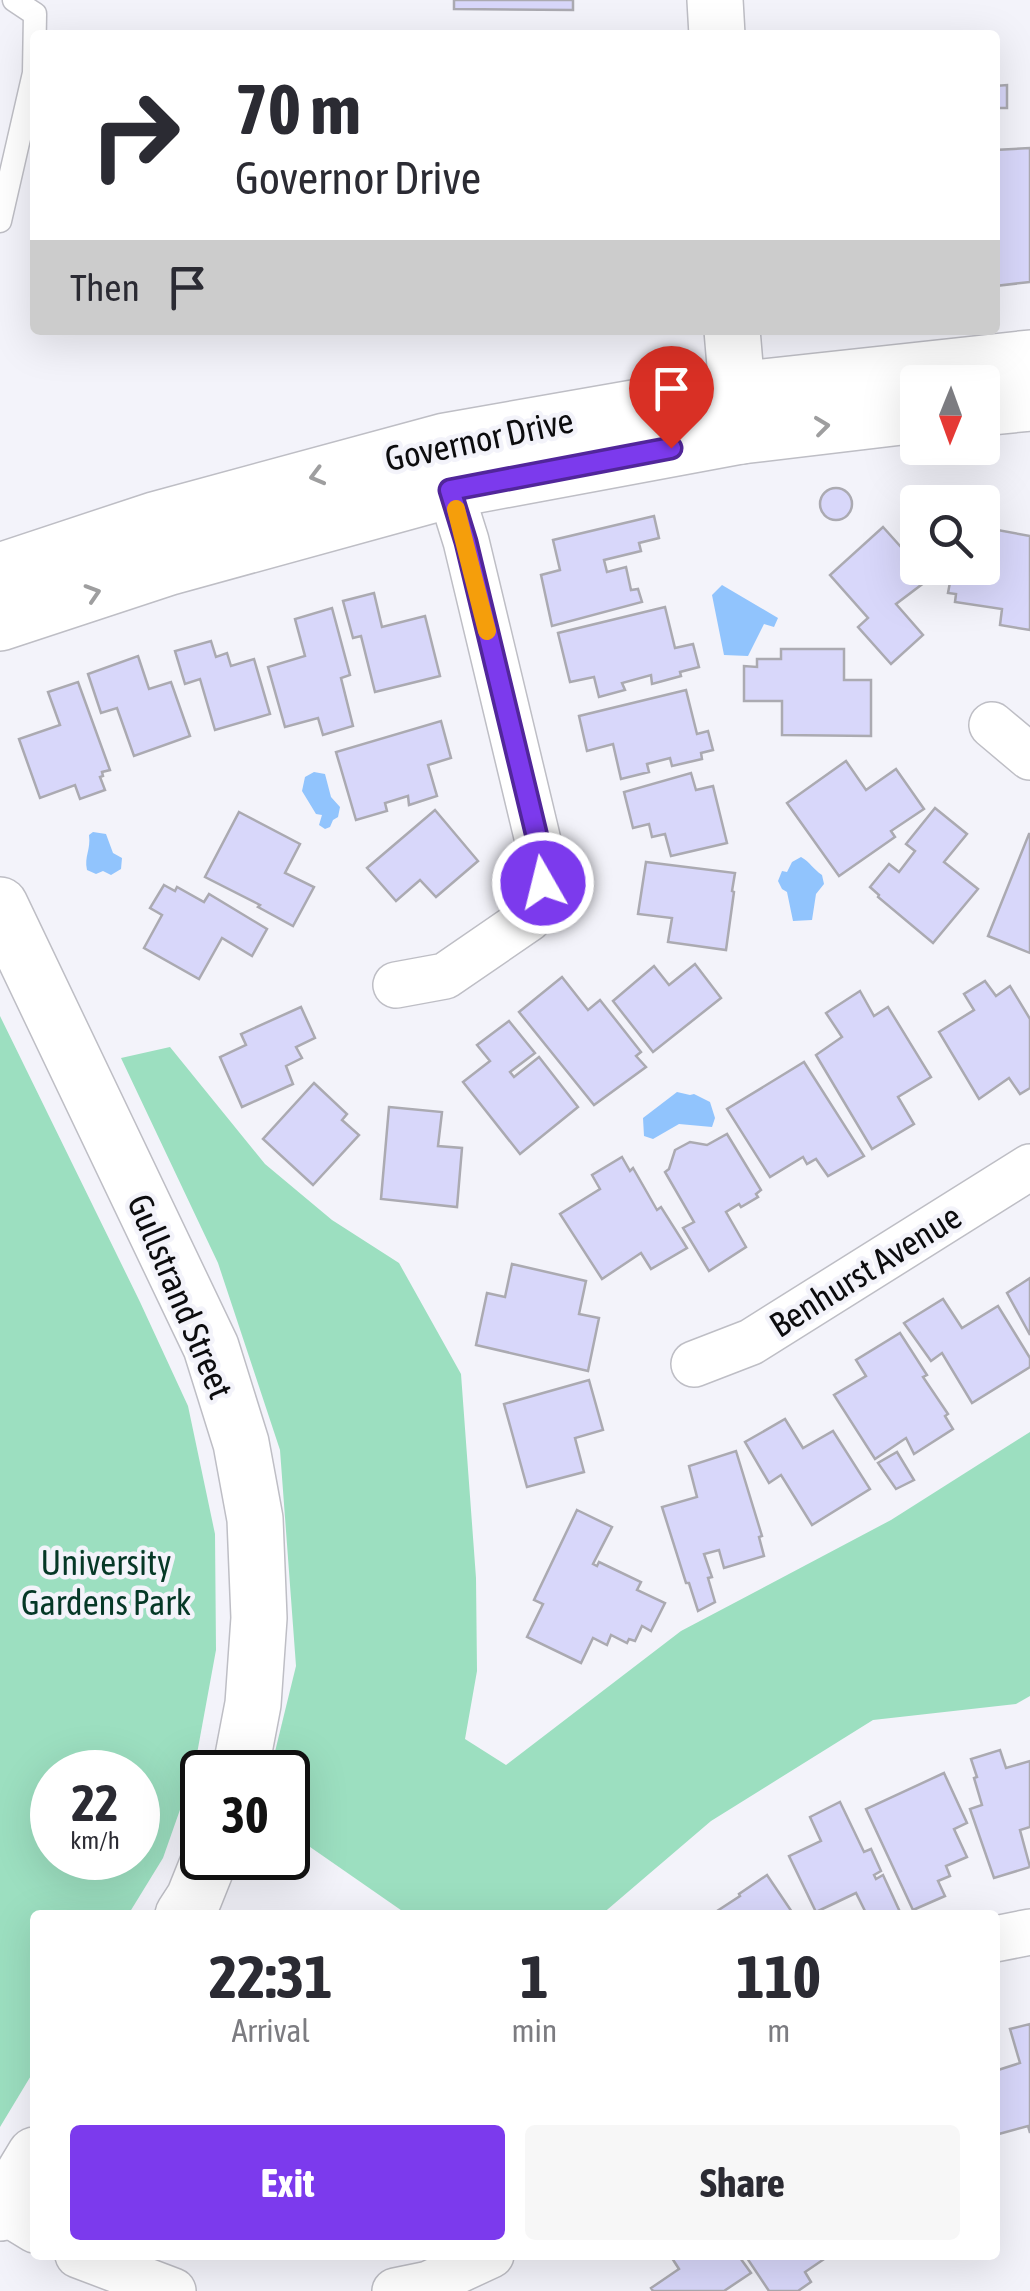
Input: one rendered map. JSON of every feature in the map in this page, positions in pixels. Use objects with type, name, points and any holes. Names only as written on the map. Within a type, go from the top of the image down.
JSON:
[{"type":"main road","points":[[715,0],[716,30]]},
{"type":"main road","points":[[732,335],[738,413]]},
{"type":"main road","name":"Governor Drive","points":[[0,571],[154,520],[448,466],[636,453],[738,413],[1030,358]]},
{"type":"main road","points":[[1000,406],[1030,403]]},
{"type":"main road","name":"Governor Drive","points":[[738,413],[900,415]]},
{"type":"main road","name":"Governor Drive","points":[[0,623],[170,567],[448,466]]},
{"type":"main road","name":"Gullstrand Street","points":[[0,904],[211,1347],[240,1443],[255,1520],[260,1618],[253,1704],[244,1750]]},
{"type":"main road","points":[[186,1910],[201,1880]]},
{"type":"main road","points":[[12,2218],[30,2169]]},
{"type":"street","points":[[396,984],[445,976],[528,920],[543,883],[538,841],[448,466]]},
{"type":"street","points":[[992,725],[1030,757]]},
{"type":"street","name":"Benhurst Avenue","points":[[694,1364],[751,1342],[1030,1166]]},
{"type":"street","points":[[1000,1938],[1030,1932]]},
{"type":"street","points":[[91,2260],[173,2291]]},
{"type":"street","points":[[395,2291],[429,2284],[480,2260]]},
{"type":"lane","points":[[14,0],[35,14],[35,30]]},
{"type":"lane","points":[[0,221],[30,90]]},
{"type":"green space","name":"University Gardens Park","points":[[0,1016],[188,1406],[215,1534],[216,1650],[198,1750],[180,1750],[180,1810],[163,1858],[160,1863],[160,1750],[30,1750],[30,1880],[149,1880],[131,1910],[30,1910],[30,2077],[0,2127]]},
{"type":"green space","points":[[170,1047],[265,1164],[332,1220],[399,1263],[461,1374],[476,1578],[477,1671],[465,1739],[506,1765],[681,1631],[891,1520],[1030,1432],[1030,1696],[1016,1704],[873,1720],[711,1821],[607,1910],[401,1910],[310,1847],[310,1750],[275,1750],[296,1666],[280,1450],[218,1263],[121,1058]]},
{"type":"water","points":[[722,585],[778,618],[774,627],[764,624],[748,656],[724,655],[712,595]]},
{"type":"water","points":[[314,772],[325,774],[331,797],[340,807],[338,817],[325,829],[319,825],[322,815],[316,814],[302,791],[305,777]]},
{"type":"water","points":[[106,834],[113,853],[122,858],[121,869],[111,875],[87,870],[89,835]]},
{"type":"water","points":[[801,857],[822,875],[824,884],[816,894],[812,920],[793,921],[787,892],[778,881],[782,871],[787,872],[792,862]]},
{"type":"water","points":[[677,1092],[694,1094],[710,1102],[715,1118],[712,1127],[679,1124],[653,1139],[644,1136],[643,1118]]},
{"type":"building","points":[[454,0],[573,0],[573,10],[454,9]]},
{"type":"building","points":[[1007,85],[1007,108],[1000,108],[1000,86]]},
{"type":"building","points":[[1030,148],[1030,282],[1000,285],[1000,150]]},
{"type":"building","points":[[836,488],[847,493],[852,504],[847,515],[836,520],[825,515],[820,504],[825,493]]},
{"type":"building","points":[[654,516],[659,538],[639,543],[641,551],[604,560],[607,572],[626,567],[631,590],[638,589],[642,602],[552,626],[541,575],[560,570],[553,540]]},
{"type":"building","points":[[883,527],[900,546],[900,585],[921,585],[896,604],[923,635],[891,664],[858,627],[868,618],[830,575]]},
{"type":"building","points":[[1000,530],[1030,536],[1030,630],[1000,625],[1002,609],[955,602],[956,594],[948,593],[950,585],[1000,585]]},
{"type":"building","points":[[374,593],[382,627],[425,616],[440,676],[375,692],[361,636],[353,638],[343,601]]},
{"type":"building","points":[[665,607],[675,648],[693,644],[699,667],[652,684],[651,675],[622,683],[625,690],[599,697],[594,677],[570,682],[558,633]]},
{"type":"building","points":[[332,608],[350,675],[341,678],[353,726],[323,735],[318,718],[285,727],[268,667],[305,656],[295,619]]},
{"type":"building","points":[[211,641],[216,657],[227,653],[231,666],[254,659],[270,714],[215,730],[200,679],[185,684],[175,651]]},
{"type":"building","points":[[781,649],[844,649],[844,680],[871,680],[871,736],[782,735],[782,701],[744,701],[744,666],[757,667],[757,659],[781,659]]},
{"type":"building","points":[[138,656],[149,689],[171,682],[190,736],[134,756],[117,708],[101,713],[88,674]]},
{"type":"building","points":[[78,682],[110,770],[100,777],[105,790],[80,799],[75,785],[40,798],[19,739],[60,725],[48,692]]},
{"type":"building","points":[[686,690],[697,734],[708,731],[713,750],[701,753],[702,759],[672,766],[670,758],[647,764],[649,772],[621,779],[613,744],[587,751],[579,716]]},
{"type":"building","points":[[441,721],[451,758],[428,765],[437,796],[409,805],[408,796],[385,803],[387,811],[356,820],[336,752]]},
{"type":"building","points":[[846,761],[866,790],[896,769],[924,809],[891,831],[895,837],[839,876],[787,803]]},
{"type":"building","points":[[691,773],[696,790],[713,786],[727,843],[671,856],[665,834],[652,837],[649,824],[633,828],[624,792]]},
{"type":"building","points":[[935,808],[967,834],[944,862],[978,889],[933,943],[870,887],[889,864],[899,872],[915,851],[906,844]]},
{"type":"building","points":[[435,810],[478,861],[436,897],[420,880],[396,901],[367,868]]},
{"type":"building","points":[[239,812],[300,844],[285,873],[314,887],[293,926],[205,877]]},
{"type":"building","points":[[1030,834],[1030,953],[988,936]]},
{"type":"building","points":[[646,862],[735,873],[726,950],[668,942],[672,918],[638,914]]},
{"type":"building","points":[[164,885],[175,891],[177,887],[204,902],[209,894],[267,929],[252,956],[222,938],[199,979],[144,948],[162,915],[150,908]]},
{"type":"building","points":[[695,964],[721,998],[653,1052],[613,1001],[654,966],[669,985]]},
{"type":"building","points":[[562,977],[588,1010],[600,1000],[641,1052],[636,1056],[646,1067],[594,1105],[519,1012]]},
{"type":"building","points":[[985,981],[996,996],[1010,986],[1030,1019],[1030,1088],[1020,1094],[1009,1078],[979,1099],[939,1032],[974,1010],[964,994]]},
{"type":"building","points":[[860,991],[874,1016],[888,1007],[931,1077],[898,1097],[914,1124],[872,1149],[816,1055],[842,1037],[826,1013]]},
{"type":"building","points":[[301,1007],[315,1038],[296,1047],[302,1058],[286,1066],[293,1084],[242,1107],[220,1057],[246,1045],[241,1034]]},
{"type":"building","points":[[509,1021],[535,1053],[510,1072],[514,1077],[539,1057],[578,1107],[520,1154],[463,1082],[490,1061],[477,1045]]},
{"type":"building","points":[[804,1062],[864,1156],[828,1176],[816,1159],[807,1164],[803,1157],[770,1177],[727,1109]]},
{"type":"building","points":[[314,1083],[347,1114],[342,1120],[359,1135],[313,1185],[263,1139]]},
{"type":"building","points":[[389,1107],[442,1112],[438,1146],[462,1148],[457,1207],[381,1199]]},
{"type":"building","points":[[727,1134],[761,1190],[756,1194],[758,1197],[726,1212],[746,1247],[709,1271],[683,1228],[694,1222],[665,1172],[675,1150],[690,1142],[707,1145]]},
{"type":"building","points":[[622,1157],[687,1248],[651,1269],[641,1253],[602,1279],[560,1214],[600,1189],[592,1175]]},
{"type":"building","points":[[512,1264],[586,1281],[579,1314],[599,1318],[588,1371],[476,1345],[487,1293],[505,1297]]},
{"type":"building","points":[[1030,1278],[1030,1335],[1007,1293]]},
{"type":"building","points":[[943,1299],[962,1328],[998,1306],[1030,1358],[1030,1367],[972,1403],[942,1353],[931,1361],[904,1323]]},
{"type":"building","points":[[900,1333],[927,1375],[923,1377],[948,1414],[945,1416],[953,1429],[914,1454],[906,1438],[875,1459],[834,1395],[866,1376],[856,1360]]},
{"type":"building","points":[[589,1380],[603,1430],[575,1438],[584,1472],[527,1487],[504,1404]]},
{"type":"building","points":[[785,1419],[803,1448],[833,1431],[870,1489],[812,1525],[781,1475],[769,1483],[745,1442]]},
{"type":"building","points":[[736,1451],[762,1536],[759,1537],[764,1556],[724,1568],[719,1550],[704,1554],[715,1602],[698,1611],[662,1507],[697,1497],[689,1466]]},
{"type":"building","points":[[897,1452],[914,1480],[896,1489],[878,1463]]},
{"type":"building","points":[[577,1510],[612,1527],[593,1564],[597,1566],[599,1562],[641,1582],[637,1590],[665,1603],[651,1631],[642,1626],[635,1641],[629,1639],[627,1643],[611,1635],[607,1645],[593,1638],[581,1663],[527,1637],[543,1604],[534,1600]]},
{"type":"building","points":[[1000,1750],[1006,1768],[1030,1761],[1030,1827],[1020,1830],[1030,1867],[994,1878],[970,1809],[982,1805],[971,1759]]},
{"type":"building","points":[[944,1773],[967,1823],[954,1829],[967,1857],[946,1866],[950,1876],[938,1881],[945,1896],[913,1910],[866,1809]]},
{"type":"building","points":[[840,1802],[864,1852],[871,1849],[881,1871],[874,1875],[876,1879],[883,1875],[899,1910],[864,1910],[856,1893],[815,1910],[789,1856],[821,1841],[810,1817]]},
{"type":"building","points":[[767,1875],[791,1910],[719,1910]]},
{"type":"building","points":[[1030,2024],[1030,2133],[1028,2126],[1000,2134],[1000,2069],[1020,2063],[1010,2029]]},
{"type":"building","points":[[673,2260],[742,2260],[751,2273],[724,2291],[653,2291],[651,2288],[679,2269]]},
{"type":"building","points":[[748,2260],[823,2260],[805,2272],[811,2282],[798,2291],[769,2291]]},
{"type":"slow traffic","points":[[456,509],[487,631]]},
{"type":"route","points":[[543,883],[538,841],[450,490],[671,448]]}]
